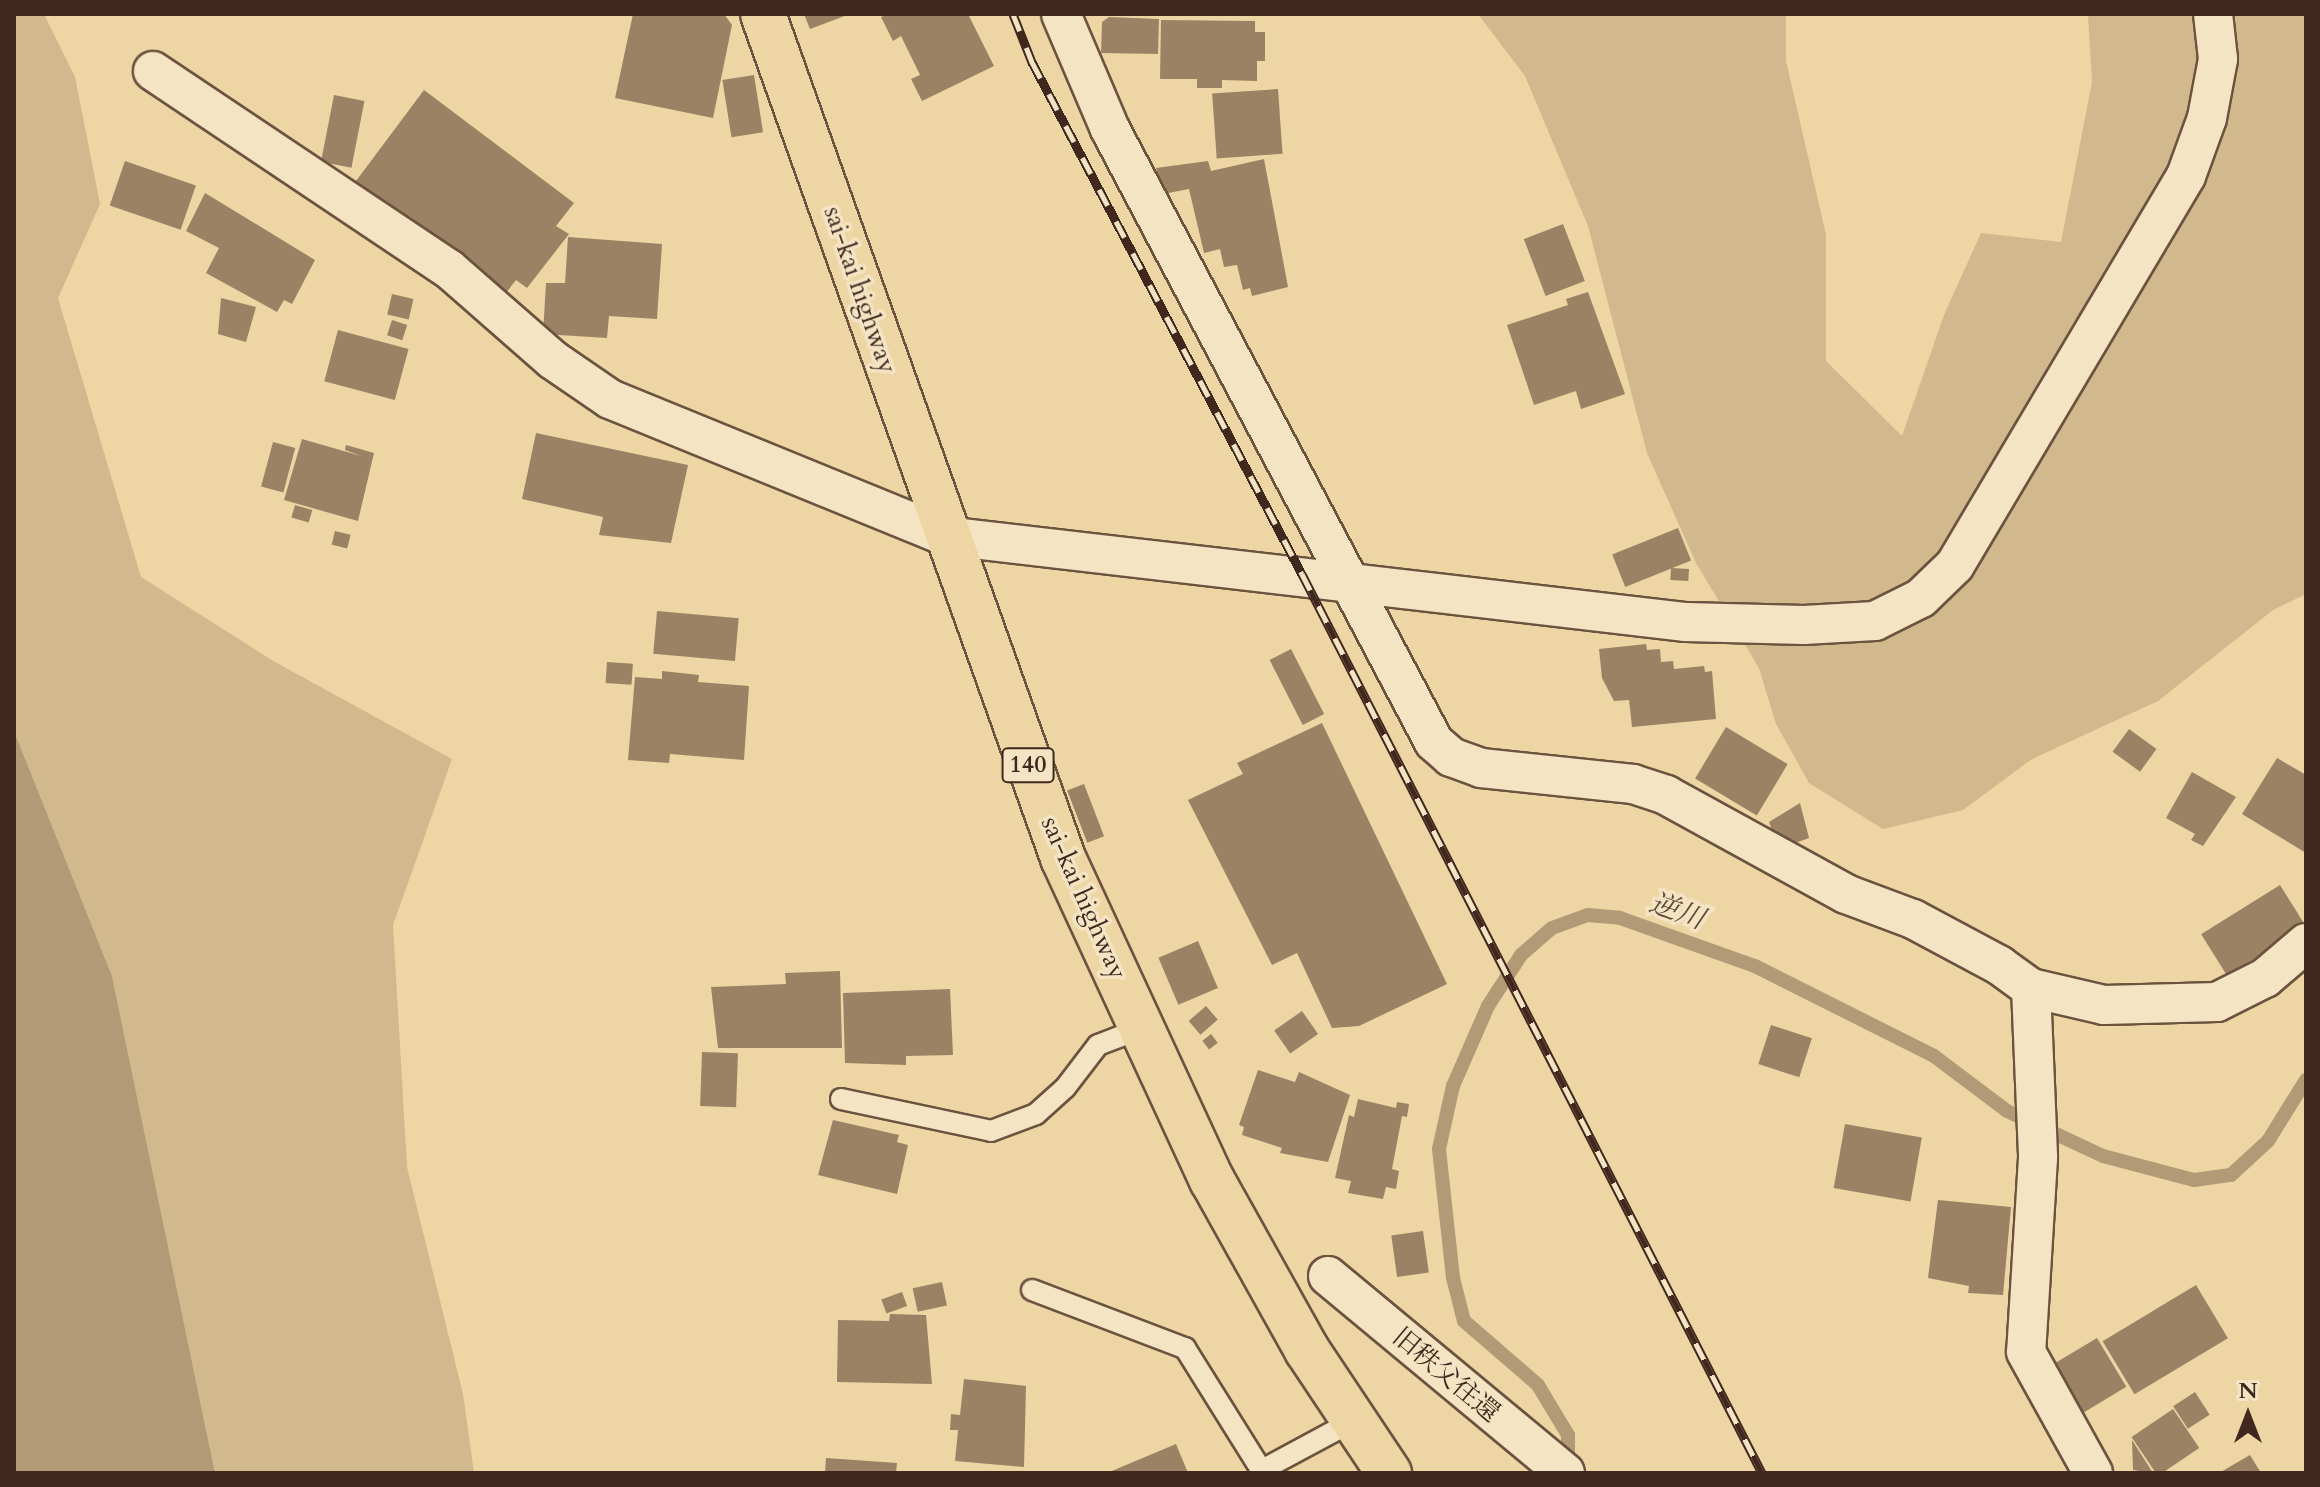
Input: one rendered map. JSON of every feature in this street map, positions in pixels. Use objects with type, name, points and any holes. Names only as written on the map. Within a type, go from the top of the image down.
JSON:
[{"type":"highway","name":"sai-kai highway","points":[[763,14],[1063,858],[1212,1180],[1351,1422],[1389,1473]]},
{"type":"street","points":[[1061,14],[1110,129],[1345,579],[1434,742],[1451,757],[1481,768],[1633,784],[1666,795],[1846,894],[1913,919],[2031,988],[2104,1005],[2217,1002],[2265,978],[2306,943]]},
{"type":"street","points":[[153,71],[449,269],[553,360],[610,399],[946,536],[1345,579],[1686,622],[1804,625],[1875,621],[1921,598],[1955,565],[2186,176],[2207,118],[2218,59],[2213,14]]},
{"type":"street","points":[[2031,988],[2038,1158],[2026,1352],[2093,1473]]},
{"type":"street","name":"旧秩父往還","points":[[1328,1276],[1565,1473]]},
{"type":"lane","points":[[841,1099],[991,1131],[1036,1114],[1065,1088],[1098,1045],[1142,1028]]},
{"type":"lane","points":[[1032,1290],[1185,1348],[1263,1472],[1351,1422]]},
{"type":"shaded area","points":[[14,14],[44,14],[75,77],[100,204],[58,298],[141,577],[275,662],[452,759],[393,925],[407,1167],[463,1394],[474,1473],[215,1473],[112,976],[14,731]]},
{"type":"shaded area","points":[[1478,14],[1786,14],[1786,61],[1826,235],[1826,361],[1902,436],[1944,315],[1981,233],[2061,242],[2092,82],[2088,14],[2306,14],[2306,594],[2273,610],[2158,701],[2032,759],[1963,810],[1883,829],[1809,783],[1776,724],[1759,668],[1696,563],[1647,453],[1588,226],[1525,76]]},
{"type":"shaded area","points":[[14,731],[112,976],[215,1473],[14,1473]]},
{"type":"building","points":[[633,14],[724,14],[732,25],[713,118],[615,98]]},
{"type":"building","points":[[804,14],[850,14],[810,29]]},
{"type":"building","points":[[889,14],[968,14],[994,66],[922,101],[911,79],[920,75],[901,36],[893,41],[881,17]]},
{"type":"building","points":[[1109,17],[1159,19],[1158,54],[1101,53],[1102,22]]},
{"type":"building","points":[[1161,20],[1255,21],[1255,32],[1265,32],[1265,61],[1257,61],[1257,81],[1222,80],[1222,88],[1197,88],[1197,79],[1160,79]]},
{"type":"building","points":[[754,75],[763,132],[731,137],[722,80]]},
{"type":"building","points":[[1278,89],[1283,154],[1217,158],[1212,94]]},
{"type":"building","points":[[424,90],[574,203],[556,226],[569,234],[527,288],[516,280],[502,298],[353,185]]},
{"type":"building","points":[[334,95],[364,101],[351,168],[321,162]]},
{"type":"building","points":[[1264,159],[1288,287],[1252,296],[1250,288],[1243,290],[1237,265],[1224,267],[1220,249],[1204,253],[1189,189],[1163,194],[1156,168],[1208,161],[1211,171]]},
{"type":"building","points":[[125,161],[196,185],[181,230],[110,205]]},
{"type":"building","points":[[205,193],[315,260],[292,304],[284,300],[277,312],[206,273],[219,248],[186,231]]},
{"type":"building","points":[[1563,224],[1585,281],[1546,296],[1524,239]]},
{"type":"building","points":[[568,237],[662,244],[657,319],[609,316],[607,338],[543,334],[546,283],[565,283]]},
{"type":"building","points":[[1588,292],[1625,394],[1581,409],[1576,391],[1534,405],[1507,325],[1568,305],[1566,299]]},
{"type":"building","points":[[392,294],[413,299],[409,319],[387,314]]},
{"type":"building","points":[[221,298],[256,307],[246,342],[218,334]]},
{"type":"building","points":[[392,320],[407,325],[402,340],[387,335]]},
{"type":"building","points":[[338,330],[409,349],[395,400],[324,381]]},
{"type":"building","points":[[536,433],[688,465],[671,543],[599,535],[603,517],[522,499]]},
{"type":"building","points":[[302,439],[361,456],[345,450],[346,445],[374,453],[358,521],[284,500]]},
{"type":"building","points":[[273,442],[295,448],[283,492],[261,486]]},
{"type":"building","points":[[295,505],[312,510],[309,522],[291,517]]},
{"type":"building","points":[[1678,528],[1691,560],[1625,587],[1612,555]]},
{"type":"building","points":[[335,531],[351,535],[347,548],[332,545]]},
{"type":"building","points":[[1671,568],[1689,569],[1688,581],[1670,580]]},
{"type":"building","points":[[657,611],[739,618],[735,661],[653,654]]},
{"type":"building","points":[[1646,644],[1647,650],[1660,649],[1661,662],[1673,661],[1674,669],[1704,666],[1705,672],[1712,671],[1716,719],[1632,727],[1629,700],[1614,701],[1602,678],[1599,649]]},
{"type":"building","points":[[1291,649],[1324,714],[1303,725],[1270,660]]},
{"type":"building","points":[[607,662],[633,664],[631,685],[606,683]]},
{"type":"building","points":[[662,671],[699,675],[698,682],[749,686],[744,760],[670,754],[669,763],[628,760],[635,677],[662,679]]},
{"type":"building","points":[[1322,723],[1447,984],[1359,1026],[1332,1028],[1297,953],[1272,965],[1188,800],[1243,774],[1237,763]]},
{"type":"building","points":[[1726,727],[1788,764],[1757,816],[1695,778]]},
{"type":"building","points":[[2129,729],[2157,749],[2140,772],[2113,752]]},
{"type":"building","points":[[2277,758],[2306,775],[2306,853],[2242,814]]},
{"type":"building","points":[[2192,772],[2236,797],[2203,846],[2191,840],[2195,834],[2166,818]]},
{"type":"building","points":[[1084,784],[1104,836],[1087,843],[1067,790]]},
{"type":"building","points":[[1800,803],[1809,838],[1779,849],[1769,822]]},
{"type":"building","points":[[2280,885],[2306,927],[2227,976],[2201,934]]},
{"type":"building","points":[[1198,941],[1218,988],[1178,1005],[1158,958]]},
{"type":"building","points":[[840,971],[842,1048],[718,1048],[711,987],[786,984],[785,973]]},
{"type":"building","points":[[950,989],[953,1055],[906,1056],[906,1065],[845,1063],[843,993]]},
{"type":"building","points":[[1206,1006],[1218,1020],[1200,1035],[1189,1021]]},
{"type":"building","points":[[1302,1011],[1318,1034],[1290,1053],[1274,1031]]},
{"type":"building","points":[[1771,1025],[1812,1038],[1799,1077],[1758,1064]]},
{"type":"building","points":[[1211,1034],[1218,1043],[1209,1049],[1202,1041]]},
{"type":"building","points":[[702,1052],[738,1053],[736,1107],[700,1106]]},
{"type":"building","points":[[1258,1070],[1295,1082],[1299,1072],[1350,1095],[1328,1162],[1280,1153],[1282,1148],[1242,1135],[1244,1127],[1239,1125]]},
{"type":"building","points":[[1358,1099],[1396,1108],[1397,1102],[1409,1104],[1407,1117],[1402,1116],[1392,1169],[1399,1171],[1396,1189],[1386,1187],[1383,1199],[1348,1193],[1351,1181],[1335,1178],[1349,1115],[1354,1117]]},
{"type":"building","points":[[833,1120],[899,1135],[897,1142],[908,1145],[897,1194],[818,1175]]},
{"type":"building","points":[[1845,1124],[1922,1138],[1911,1202],[1834,1188]]},
{"type":"building","points":[[1938,1200],[2011,1207],[2003,1295],[1968,1293],[1969,1286],[1928,1278]]},
{"type":"building","points":[[1423,1231],[1429,1273],[1397,1277],[1391,1235]]},
{"type":"building","points":[[942,1282],[947,1305],[918,1312],[913,1288]]},
{"type":"building","points":[[2196,1285],[2228,1338],[2135,1394],[2103,1341]]},
{"type":"building","points":[[902,1292],[907,1306],[886,1314],[881,1300]]},
{"type":"building","points":[[890,1314],[926,1315],[932,1384],[837,1382],[838,1320],[889,1321]]},
{"type":"building","points":[[2097,1338],[2126,1387],[2077,1417],[2047,1368]]},
{"type":"building","points":[[964,1379],[1026,1386],[1024,1467],[955,1461],[958,1430],[950,1430],[951,1414],[960,1415]]},
{"type":"building","points":[[2195,1392],[2210,1415],[2188,1429],[2173,1406]]},
{"type":"building","points":[[2173,1409],[2199,1448],[2162,1473],[2156,1473],[2132,1437]]},
{"type":"building","points":[[2132,1440],[2153,1473],[2133,1470]]},
{"type":"building","points":[[1176,1444],[1188,1473],[1107,1473]]},
{"type":"building","points":[[2250,1455],[2261,1473],[2219,1473]]},
{"type":"building","points":[[826,1458],[897,1463],[896,1473],[825,1473]]},
{"type":"waterway","name":"逆川","points":[[1568,1469],[1568,1435],[1538,1385],[1464,1321],[1453,1278],[1439,1149],[1453,1086],[1488,1006],[1521,955],[1552,928],[1588,915],[1620,918],[1755,966],[1934,1056],[2007,1111],[2103,1156],[2194,1180],[2231,1175],[2268,1141],[2306,1080]]},
{"type":"railway","points":[[1013,14],[1032,62],[1302,574],[1762,1473]]}]
